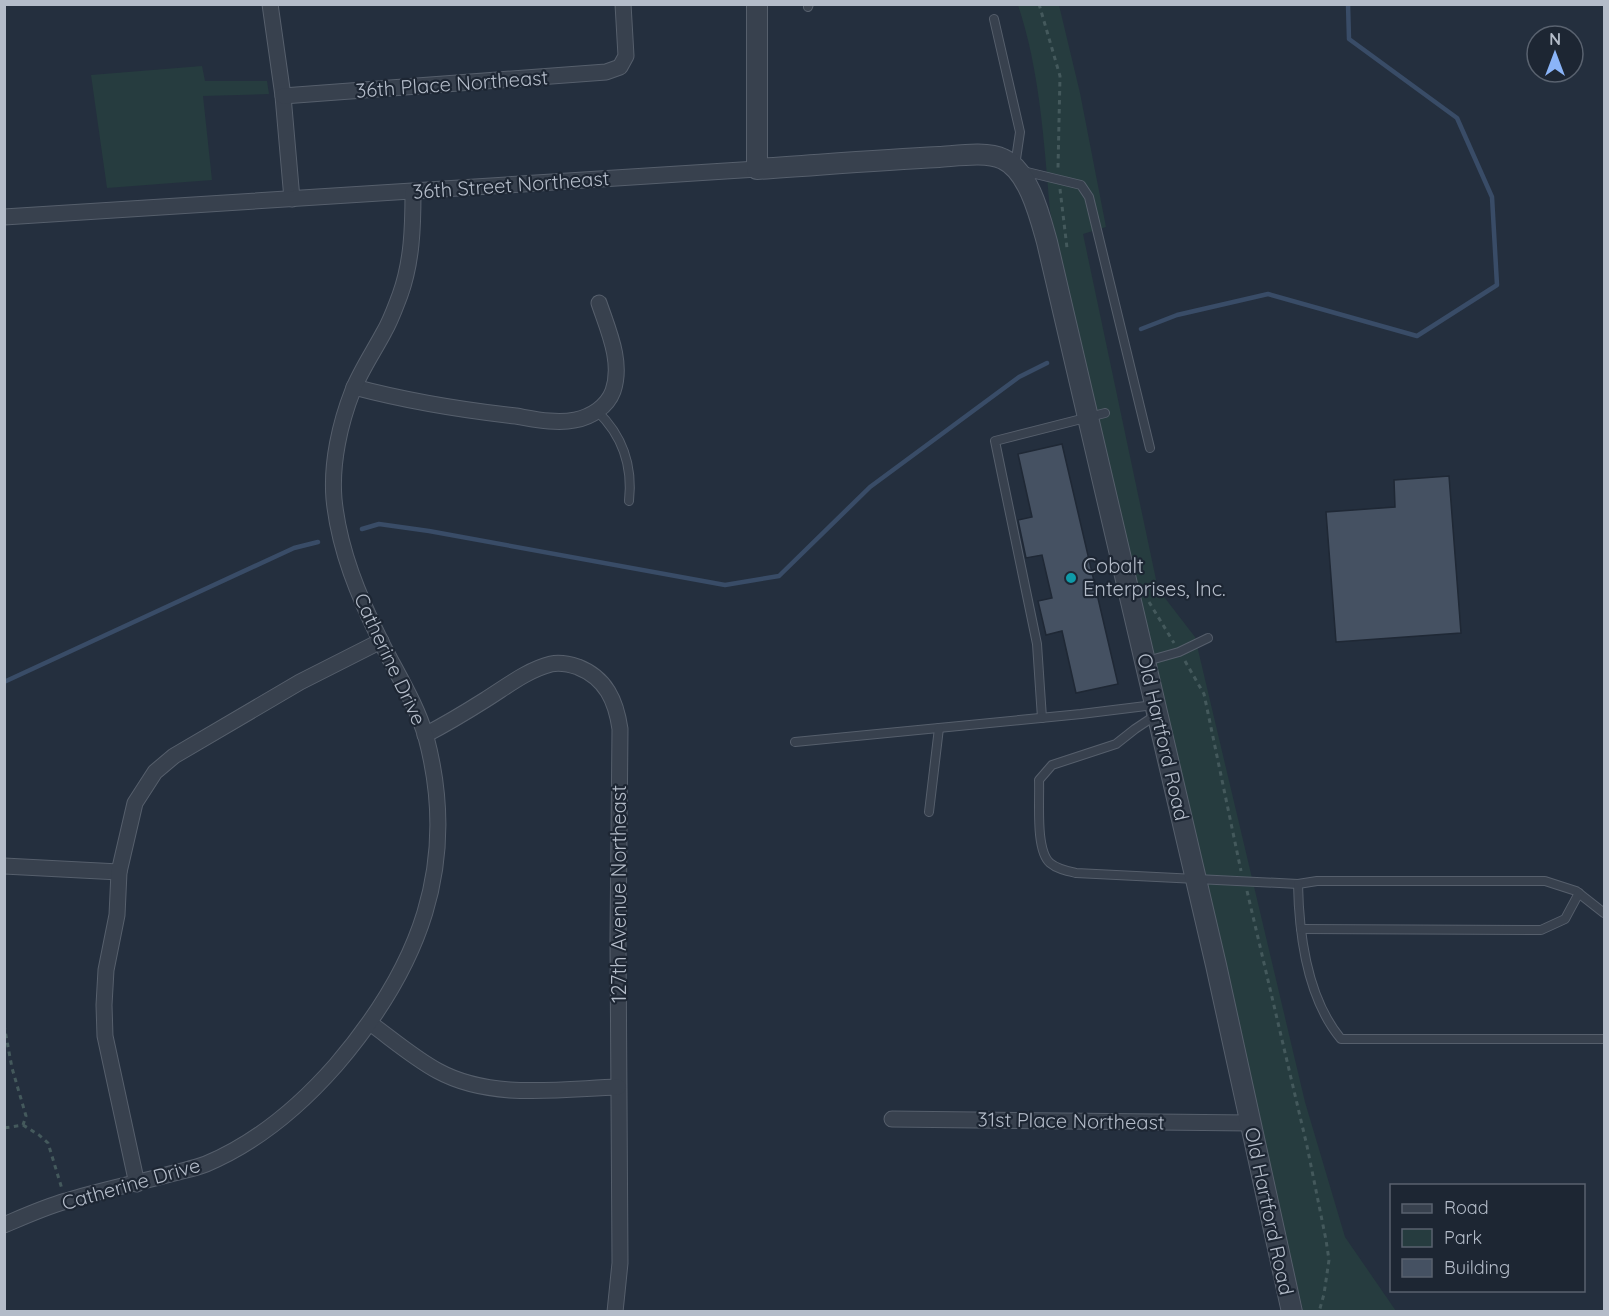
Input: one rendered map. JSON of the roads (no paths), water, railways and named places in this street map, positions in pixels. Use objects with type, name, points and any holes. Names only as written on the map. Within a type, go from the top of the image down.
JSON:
[{"type":"street","points":[[270,4],[283,96],[292,199]]},
{"type":"street","name":"36th Place Northeast","points":[[283,96],[606,72],[620,67],[626,56],[623,4]]},
{"type":"street","points":[[757,4],[757,169]]},
{"type":"street","name":"36th Street Northeast","points":[[4,217],[970,155],[1004,159],[1014,168]]},
{"type":"street","name":"Old Hartford Road","points":[[1014,168],[1025,181],[1035,204],[1097,415],[1145,662],[1292,1311]]},
{"type":"street","name":"Catherine Drive","points":[[4,1225],[66,1200],[137,1184],[205,1164],[261,1132],[310,1092],[370,1023],[406,965],[422,926],[432,888],[437,851],[437,810],[432,762],[410,693],[381,641],[345,558],[337,524],[334,495],[341,426],[354,387],[387,328],[401,292],[411,249],[413,192]]},
{"type":"street","points":[[354,387],[412,401],[550,421],[572,421],[588,417],[597,411],[612,393],[616,375],[616,358],[599,303]]},
{"type":"street","points":[[137,1184],[105,1036],[104,1005],[106,970],[117,915],[119,872],[135,802],[155,772],[174,756],[291,688],[381,641]]},
{"type":"street","name":"127th Avenue Northeast","points":[[425,735],[460,716],[519,678],[553,663],[569,664],[590,672],[611,695],[620,729],[618,1087],[620,1263],[615,1311]]},
{"type":"street","points":[[4,866],[119,872]]},
{"type":"street","points":[[370,1023],[437,1071],[475,1085],[502,1090],[618,1087]]},
{"type":"street","name":"31st Place Northeast","points":[[892,1119],[1250,1123]]},
{"type":"lane","points":[[994,19],[1020,132],[1014,168],[1081,185],[1089,197],[1150,448]]},
{"type":"lane","points":[[597,411],[612,427],[623,447],[630,478],[629,501]]},
{"type":"lane","points":[[1042,718],[1037,644],[995,441],[1097,415]]},
{"type":"lane","points":[[1145,662],[1179,652],[1208,638]]},
{"type":"lane","points":[[795,742],[1156,709]]},
{"type":"lane","points":[[1156,709],[1116,744],[1052,765],[1040,780],[1041,845],[1049,863],[1062,870],[1076,873],[1298,884],[1317,881],[1545,881],[1579,893],[1605,913]]},
{"type":"lane","points":[[929,812],[939,728]]},
{"type":"lane","points":[[1298,884],[1301,929],[1310,973],[1329,1025],[1341,1040],[1605,1039]]},
{"type":"lane","points":[[1301,929],[1541,930],[1565,919],[1579,893]]},
{"type":"waterway","points":[[1141,329],[1177,315],[1268,294],[1417,336],[1497,285],[1492,197],[1457,118],[1349,39],[1348,4]]},
{"type":"waterway","points":[[362,529],[379,524],[429,531],[725,585],[779,576],[870,487],[1019,377],[1047,363]]},
{"type":"waterway","points":[[4,682],[294,548],[318,542]]},
{"type":"place","name":"Cobalt Enterprises, Inc.","points":[[1071,578]]}]
